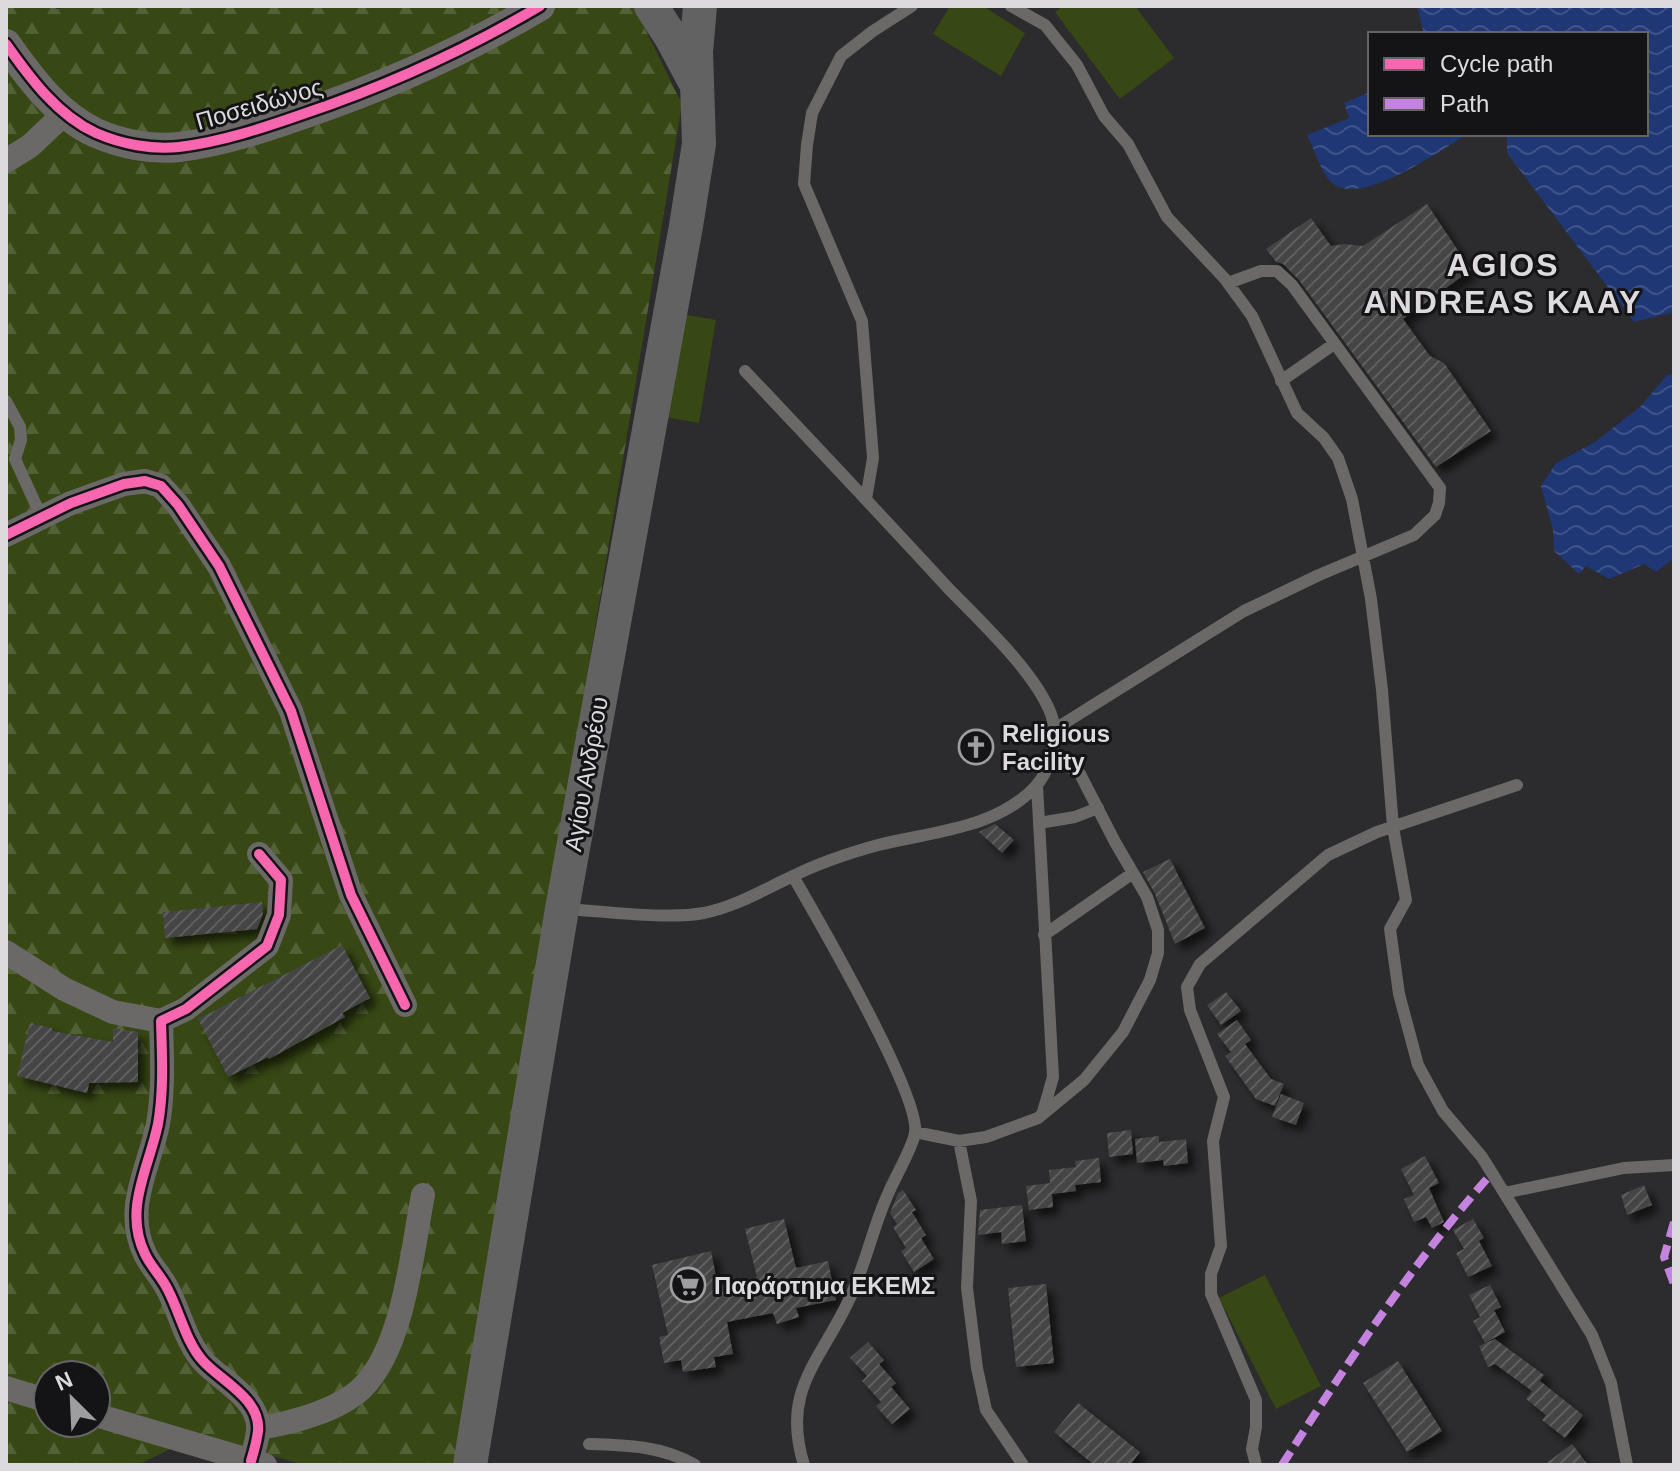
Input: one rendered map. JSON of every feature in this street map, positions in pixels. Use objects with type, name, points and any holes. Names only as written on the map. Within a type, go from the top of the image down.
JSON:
[{"type":"main road","points":[[651,6],[674,13],[698,6]]},
{"type":"main road","points":[[651,6],[696,84]]},
{"type":"main road","name":"Αγίου Ανδρέου","points":[[470,1465],[562,909],[699,144],[696,84],[698,6]]},
{"type":"street","name":"Ποσειδώνος","points":[[6,44],[40,89],[65,113],[95,132],[134,145],[177,147],[225,138],[337,103],[480,41],[540,6]]},
{"type":"street","points":[[6,161],[30,146],[65,113]]},
{"type":"street","points":[[6,535],[124,484],[145,481],[161,486],[178,505],[231,587],[253,639],[291,711],[351,895],[405,1005]]},
{"type":"street","points":[[6,952],[64,989],[113,1012],[161,1021],[186,1009],[267,946],[279,915],[281,880],[259,854]]},
{"type":"street","points":[[112,1420],[258,1463],[259,1428],[251,1408],[237,1390],[203,1360],[167,1287],[145,1254],[137,1226],[141,1177],[158,1125],[163,1075],[161,1021]]},
{"type":"street","points":[[259,1428],[288,1423],[330,1408],[361,1389],[375,1371],[395,1336],[423,1195]]},
{"type":"street","points":[[6,1388],[32,1396]]},
{"type":"lane","points":[[866,499],[873,458],[862,321],[804,184],[807,145],[812,113],[841,56],[912,6]]},
{"type":"lane","points":[[1011,6],[1045,25],[1077,65],[1104,116],[1128,144],[1167,217],[1228,283],[1252,316],[1297,413],[1324,438],[1338,458],[1352,499],[1382,690],[1393,827],[1406,900],[1390,929],[1399,994],[1418,1065],[1443,1111],[1482,1157],[1592,1335],[1611,1383],[1626,1464]]},
{"type":"lane","points":[[1055,729],[1244,611],[1414,535],[1435,515],[1440,488],[1292,285],[1277,271],[1261,271],[1228,283]]},
{"type":"lane","points":[[1281,381],[1334,344]]},
{"type":"lane","points":[[562,909],[643,914],[702,913],[743,901],[793,876],[854,852],[975,823],[1016,804],[1037,785],[1051,755],[1055,729],[1050,712],[1034,684],[745,371]]},
{"type":"lane","points":[[6,401],[20,427],[21,440],[15,459],[42,518]]},
{"type":"lane","points":[[915,1132],[959,1141],[986,1137],[1038,1118],[1084,1080],[1123,1032],[1150,980],[1158,953],[1158,930],[1147,897],[1080,774],[1051,755]]},
{"type":"lane","points":[[1037,785],[1053,1077],[1042,1114]]},
{"type":"lane","points":[[1256,1465],[1252,1449],[1256,1400],[1211,1294],[1211,1274],[1221,1246],[1213,1141],[1224,1097],[1190,1010],[1187,987],[1200,964],[1328,855],[1393,827],[1517,785]]},
{"type":"lane","points":[[1039,823],[1075,817],[1098,808]]},
{"type":"lane","points":[[1044,935],[1133,873]]},
{"type":"lane","points":[[793,876],[851,980],[906,1093],[915,1132],[876,1219],[849,1301],[809,1369],[796,1407],[797,1444],[804,1465]]},
{"type":"lane","points":[[959,1141],[971,1201],[967,1288],[977,1368],[986,1410],[1023,1465]]},
{"type":"lane","points":[[1504,1193],[1624,1168],[1674,1165]]},
{"type":"lane","points":[[589,1444],[632,1445],[660,1450],[695,1465]]},
{"type":"green space","points":[[6,6],[56,6],[56,9],[76,6],[634,6],[682,104],[456,1465],[305,1465],[198,1435],[138,1465],[6,1465]]},
{"type":"green space","points":[[950,6],[983,6],[1025,33],[1001,76],[933,34]]},
{"type":"green space","points":[[1063,6],[1135,6],[1174,58],[1120,99],[1055,12]]},
{"type":"green space","points":[[659,310],[716,320],[699,423],[641,413]]},
{"type":"green space","points":[[1265,1275],[1321,1386],[1276,1409],[1219,1298]]},
{"type":"water","points":[[1417,6],[1674,6],[1674,312],[1634,322],[1507,153],[1507,136],[1648,136],[1648,32],[1424,32]]},
{"type":"water","points":[[1368,93],[1368,136],[1465,136],[1419,164],[1377,184],[1358,189],[1342,188],[1329,180],[1307,135],[1349,118],[1344,103]]},
{"type":"water","points":[[1674,374],[1674,558],[1656,572],[1644,564],[1609,579],[1586,566],[1579,574],[1554,551],[1553,530],[1541,486],[1556,463],[1595,442],[1641,406],[1667,375]]},
{"type":"building","points":[[1427,204],[1471,270],[1403,319],[1430,356],[1444,363],[1491,431],[1436,467],[1299,280],[1283,264],[1276,262],[1266,249],[1311,218],[1331,246],[1363,246]]},
{"type":"building","points":[[995,824],[1014,840],[1002,853],[979,832]]},
{"type":"building","points":[[1170,859],[1205,928],[1175,944],[1143,872]]},
{"type":"building","points":[[262,902],[263,914],[257,929],[165,938],[163,912]]},
{"type":"building","points":[[342,945],[370,998],[342,1013],[345,1017],[269,1059],[228,1077],[198,1019]]},
{"type":"building","points":[[1226,992],[1241,1011],[1221,1025],[1207,1005]]},
{"type":"building","points":[[1237,1020],[1251,1040],[1245,1044],[1271,1079],[1284,1084],[1275,1106],[1256,1099],[1225,1056],[1231,1052],[1217,1034]]},
{"type":"building","points":[[30,1023],[52,1028],[52,1031],[113,1042],[113,1028],[138,1032],[138,1082],[89,1083],[87,1093],[17,1076]]},
{"type":"building","points":[[1281,1094],[1304,1103],[1296,1125],[1272,1117]]},
{"type":"building","points":[[1131,1130],[1133,1154],[1109,1157],[1107,1133]]},
{"type":"building","points":[[1159,1136],[1159,1142],[1186,1139],[1188,1163],[1164,1166],[1163,1160],[1137,1163],[1135,1139]]},
{"type":"building","points":[[1425,1156],[1439,1183],[1429,1188],[1444,1222],[1432,1228],[1426,1217],[1414,1222],[1404,1199],[1414,1195],[1401,1169]]},
{"type":"building","points":[[1099,1158],[1101,1182],[1075,1185],[1076,1191],[1052,1194],[1053,1207],[1029,1210],[1026,1186],[1050,1183],[1049,1170],[1076,1167],[1075,1161]]},
{"type":"building","points":[[1644,1185],[1652,1205],[1627,1215],[1621,1195]]},
{"type":"building","points":[[903,1190],[916,1210],[912,1212],[926,1235],[921,1238],[934,1259],[914,1272],[901,1251],[906,1248],[893,1227],[897,1224],[890,1213],[898,1193]]},
{"type":"building","points":[[1022,1205],[1026,1241],[1002,1244],[1001,1232],[978,1235],[980,1210]]},
{"type":"building","points":[[784,1219],[796,1268],[828,1261],[836,1300],[796,1308],[799,1317],[777,1324],[773,1313],[727,1322],[733,1354],[714,1357],[716,1367],[683,1372],[681,1360],[664,1363],[659,1337],[668,1335],[652,1265],[711,1251],[718,1286],[757,1277],[745,1229]]},
{"type":"building","points":[[1473,1219],[1484,1238],[1479,1241],[1492,1266],[1468,1277],[1456,1253],[1464,1249],[1453,1230]]},
{"type":"building","points":[[1046,1284],[1054,1363],[1016,1367],[1008,1288]]},
{"type":"building","points":[[1490,1285],[1501,1307],[1480,1317],[1469,1295]]},
{"type":"building","points":[[1494,1310],[1505,1332],[1485,1343],[1473,1321]]},
{"type":"building","points":[[1495,1339],[1544,1375],[1532,1391],[1495,1364],[1488,1367],[1479,1346]]},
{"type":"building","points":[[868,1342],[884,1360],[879,1364],[896,1383],[891,1387],[910,1409],[892,1424],[876,1406],[881,1402],[862,1381],[867,1376],[850,1358]]},
{"type":"building","points":[[1398,1361],[1442,1431],[1407,1452],[1363,1383]]},
{"type":"building","points":[[1540,1381],[1583,1415],[1565,1438],[1542,1420],[1546,1415],[1526,1399]]},
{"type":"building","points":[[1078,1403],[1140,1452],[1130,1465],[1094,1465],[1054,1432]]},
{"type":"building","points":[[1572,1444],[1588,1465],[1544,1465]]},
{"type":"marked path","points":[[1282,1465],[1408,1278],[1492,1173]]},
{"type":"marked path","points":[[1674,1222],[1664,1257],[1674,1284]]},
{"type":"cycle path","points":[[6,44],[45,94],[82,125],[126,143],[158,148],[179,147],[257,129],[364,92],[453,53],[540,6]]},
{"type":"cycle path","points":[[6,535],[71,503],[124,484],[145,481],[161,486],[178,505],[219,566],[291,711],[351,895],[405,1005]]},
{"type":"cycle path","points":[[251,1461],[258,1431],[253,1409],[197,1353],[166,1285],[145,1254],[136,1221],[140,1189],[160,1111],[161,1021],[186,1009],[267,946],[279,915],[281,880],[259,854]]},
{"type":"place","name":"Religious Facility","points":[[976,747]]},
{"type":"place","name":"Παράρτημα ΕΚΕΜΣ","points":[[688,1285]]},
{"type":"district","name":"AGIOS ANDREAS KAAY","points":[[1503,284]]}]
